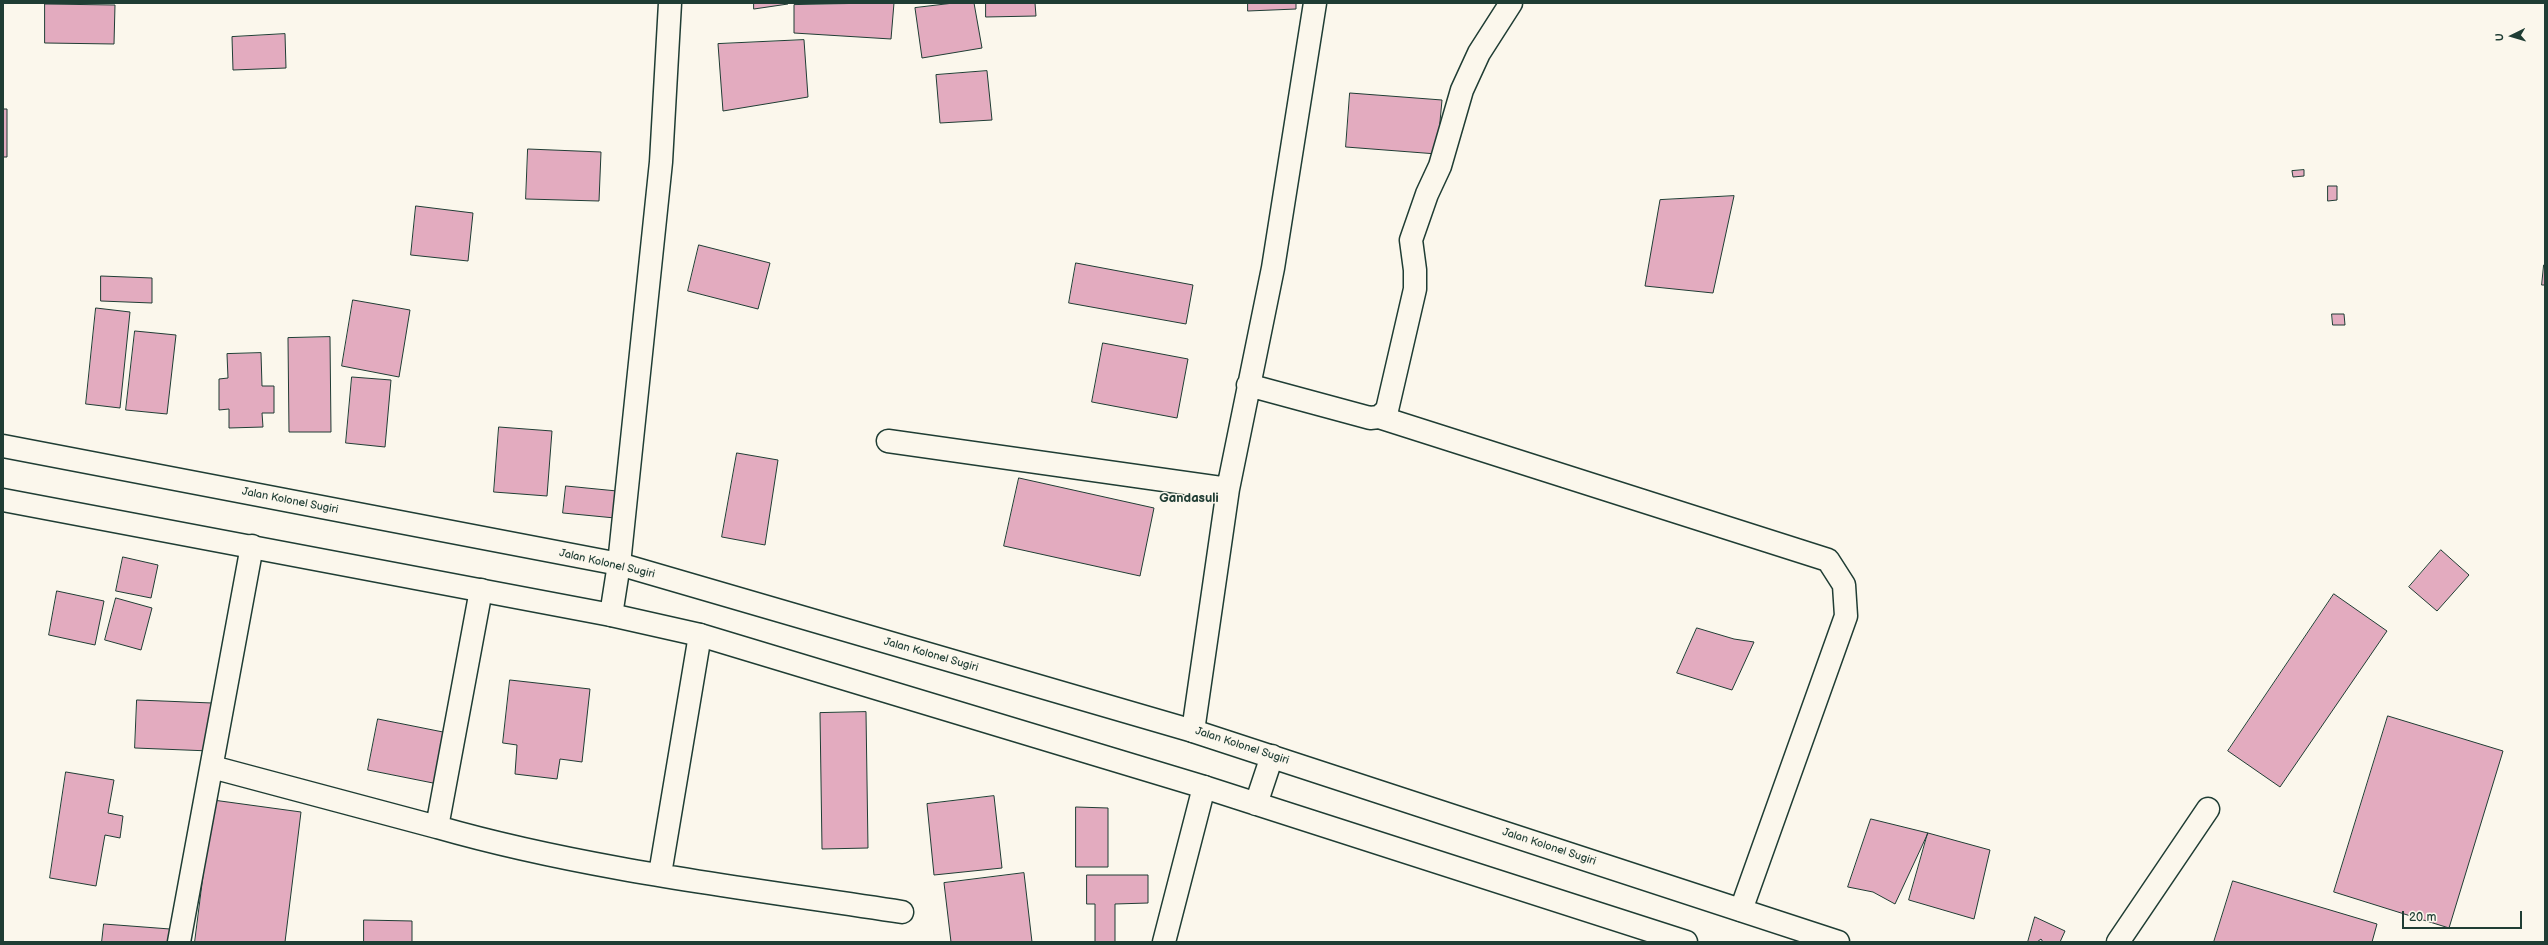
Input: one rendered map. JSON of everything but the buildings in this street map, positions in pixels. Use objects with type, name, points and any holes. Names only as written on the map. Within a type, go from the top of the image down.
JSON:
[{"type":"street","points":[[611,615],[619,564],[661,162],[665,118],[670,3]]},
{"type":"street","points":[[1379,418],[1387,410],[1415,289],[1416,270],[1411,240],[1440,166],[1462,90],[1479,53],[1511,3]]},
{"type":"street","points":[[1193,731],[1228,489],[1273,268],[1315,6]]},
{"type":"street","points":[[1248,385],[1370,418],[1379,418],[1828,560],[1844,585],[1846,616],[1741,910]]},
{"type":"street","points":[[888,440],[1228,489]]},
{"type":"street","name":"Jalan Kolonel Sugiri","points":[[3,446],[619,564],[1193,731],[1838,942]]},
{"type":"street","points":[[3,500],[611,615],[700,635],[1204,787],[1686,942]]},
{"type":"street","points":[[179,942],[252,546]]},
{"type":"street","points":[[437,827],[480,590]]},
{"type":"street","points":[[660,874],[700,635]]},
{"type":"street","points":[[1256,804],[1272,756]]},
{"type":"street","points":[[212,767],[493,843],[660,874],[902,912]]},
{"type":"street","points":[[1164,942],[1204,787]]},
{"type":"street","points":[[2118,942],[2208,809]]},
{"type":"district","name":"Gandasuli","points":[[1189,499]]}]
